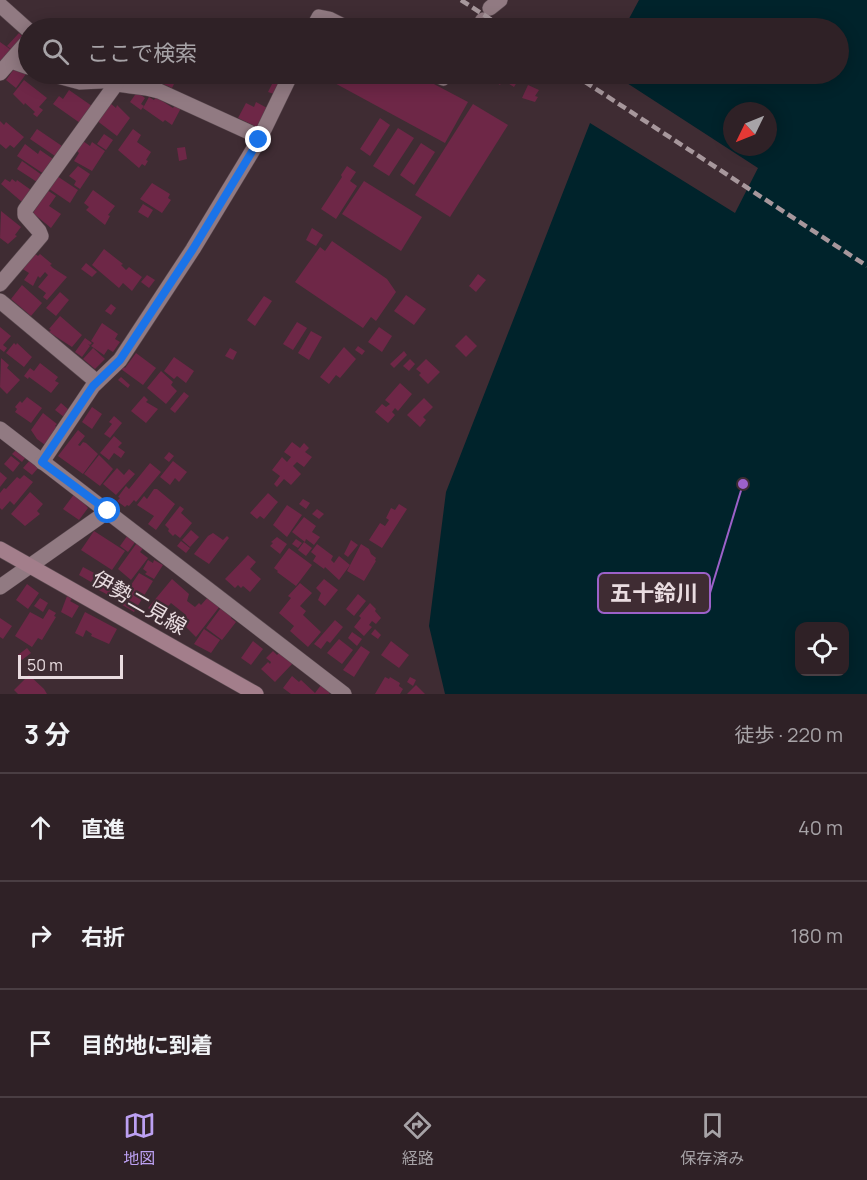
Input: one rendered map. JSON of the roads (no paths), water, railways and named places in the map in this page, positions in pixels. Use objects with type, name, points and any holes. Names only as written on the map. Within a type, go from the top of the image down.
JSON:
[{"type":"main road","name":"伊勢二見線","points":[[0,549],[256,694]]},
{"type":"street","points":[[0,5],[18,21]]},
{"type":"street","points":[[0,72],[18,53]]},
{"type":"street","points":[[11,61],[18,63]]},
{"type":"street","points":[[0,284],[41,236],[25,215],[25,210],[100,84]]},
{"type":"street","points":[[127,84],[159,92],[260,136]]},
{"type":"street","points":[[42,462],[97,382],[120,360],[193,249],[260,136],[286,84]]},
{"type":"street","points":[[0,301],[97,382]]},
{"type":"street","points":[[0,429],[344,694]]},
{"type":"street","points":[[0,587],[108,511]]},
{"type":"water","points":[[639,0],[867,0],[867,694],[445,694],[429,626],[446,492],[590,123],[735,213],[758,168],[739,156],[777,156],[777,102],[723,102],[723,145],[628,84],[849,84],[849,18],[629,18]]},
{"type":"railway","points":[[461,0],[489,18]]},
{"type":"railway","points":[[588,84],[867,266]]},
{"type":"place","name":"五十鈴川","points":[[743,484]]}]
